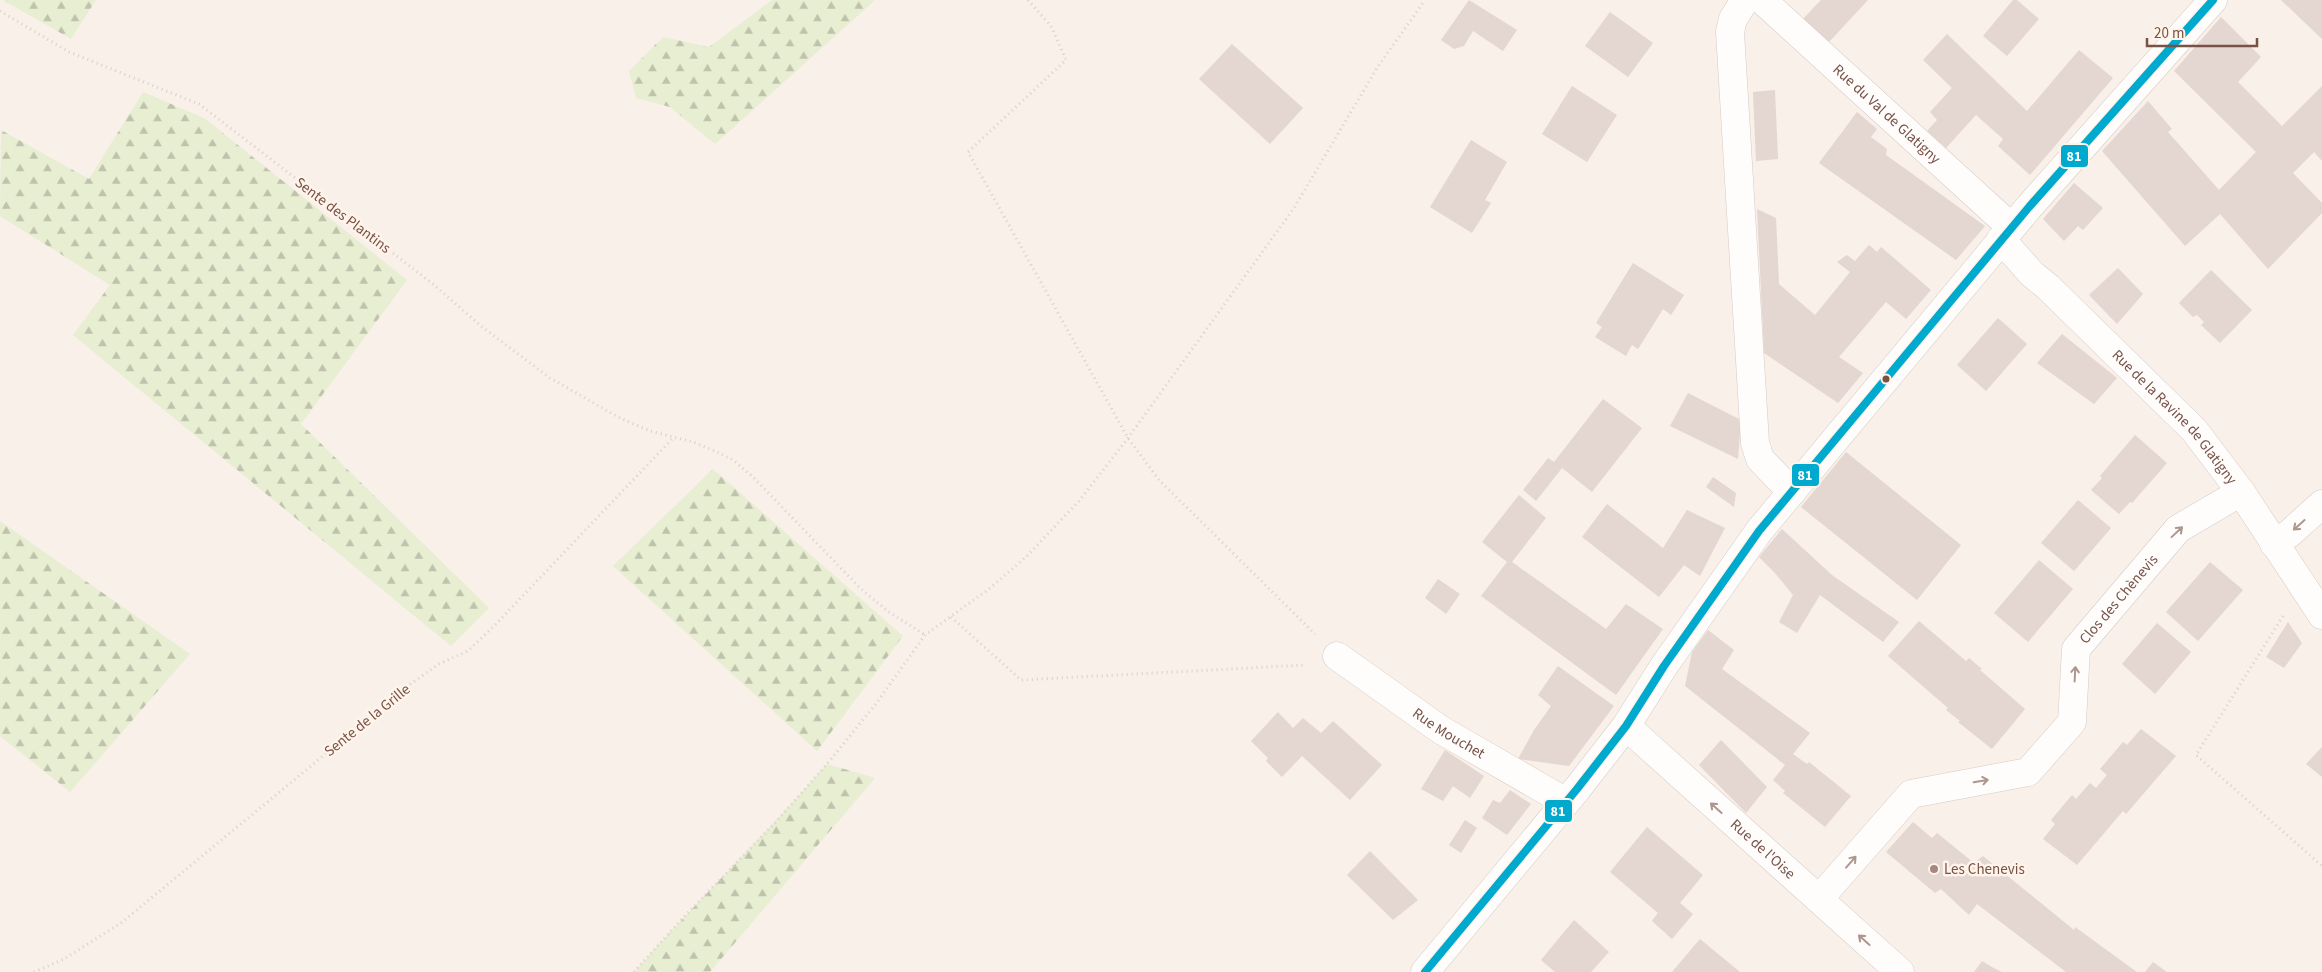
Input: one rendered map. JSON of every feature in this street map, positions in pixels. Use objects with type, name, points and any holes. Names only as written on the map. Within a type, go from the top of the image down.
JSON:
[{"type":"street","points":[[1745,0],[1733,19],[1730,32],[1755,443],[1760,459],[1792,492]]},
{"type":"street","name":"Rue du Val de Glatigny","points":[[1762,0],[2006,233]]},
{"type":"street","points":[[1425,972],[1566,802],[1626,726],[1717,589],[1759,531],[2006,233],[2213,0]]},
{"type":"street","name":"Rue de la Ravine de Glatigny","points":[[2006,233],[2032,274],[2048,287],[2194,430],[2240,492],[2316,607]]},
{"type":"street","name":"Clos des Chènevis","points":[[1819,899],[1911,794],[2028,772],[2072,722],[2076,649],[2178,529],[2240,492]]},
{"type":"street","points":[[2274,544],[2290,533],[2322,504]]},
{"type":"street","name":"Rue Mouchet","points":[[1337,656],[1441,730],[1566,802]]},
{"type":"street","name":"Rue de l'Oise","points":[[1626,726],[1900,972]]},
{"type":"path","points":[[951,617],[1021,680],[1300,667],[1337,656],[1159,480],[1128,438],[968,152],[1066,60],[1051,26],[1028,0]]},
{"type":"path","points":[[634,972],[679,922],[775,823],[827,764],[875,705],[925,635],[997,583],[1054,529],[1128,438],[1294,208],[1377,68],[1425,0]]},
{"type":"path","name":"Sente des Plantins","points":[[0,11],[69,52],[198,104],[433,284],[481,326],[550,378],[618,417],[650,431],[693,442],[733,460],[753,477],[860,588],[889,612],[925,635]]},
{"type":"path","name":"Sente de la Grille","points":[[34,972],[64,959],[121,923],[409,685],[439,664],[468,651],[674,438]]},
{"type":"path","points":[[2316,607],[2284,615],[2196,755],[2322,866]]},
{"type":"green space","points":[[3,0],[96,0],[71,39]]},
{"type":"green space","points":[[772,0],[875,0],[715,144],[670,107],[636,98],[629,71],[663,37],[709,47]]},
{"type":"green space","points":[[143,92],[204,118],[407,280],[301,424],[489,608],[451,646],[73,335],[110,285],[0,216],[1,130],[89,179]]},
{"type":"green space","points":[[713,469],[903,636],[817,751],[613,566]]},
{"type":"green space","points":[[0,521],[190,654],[70,792],[0,736]]},
{"type":"green space","points":[[827,764],[875,778],[710,972],[634,972],[779,817]]},
{"type":"building","points":[[1469,0],[1517,30],[1503,51],[1473,31],[1464,46],[1454,49],[1441,40]]},
{"type":"building","points":[[1821,0],[1868,0],[1829,42],[1803,19]]},
{"type":"building","points":[[2013,0],[2017,0],[2039,19],[2007,56],[1983,36]]},
{"type":"building","points":[[2281,0],[2322,0],[2322,39]]},
{"type":"building","points":[[1610,12],[1653,43],[1628,77],[1585,46]]},
{"type":"building","points":[[2221,17],[2261,57],[2238,82],[2282,126],[2322,86],[2322,161],[2314,152],[2293,173],[2322,203],[2322,213],[2268,269],[2220,214],[2185,246],[2102,151],[2148,101],[2172,129],[2168,132],[2219,190],[2256,152],[2174,71]]},
{"type":"building","points":[[1947,34],[2027,111],[2079,50],[2113,78],[2030,175],[1998,146],[2003,139],[1976,115],[1946,148],[1927,131],[1937,120],[1930,112],[1952,88],[1923,60]]},
{"type":"building","points":[[1232,44],[1303,108],[1270,144],[1199,79]]},
{"type":"building","points":[[1572,86],[1617,115],[1587,162],[1542,134]]},
{"type":"building","points":[[1775,90],[1778,159],[1756,161],[1753,92]]},
{"type":"building","points":[[1857,112],[1877,129],[1871,137],[1887,149],[1886,155],[1985,226],[1956,260],[1819,163]]},
{"type":"building","points":[[1471,140],[1507,162],[1485,200],[1491,203],[1472,233],[1430,207]]},
{"type":"building","points":[[2074,183],[2103,208],[2083,230],[2078,226],[2064,241],[2043,219]]},
{"type":"building","points":[[1757,209],[1776,218],[1779,284],[1815,315],[1850,272],[1837,262],[1847,255],[1855,261],[1869,245],[1877,252],[1881,247],[1931,290],[1906,319],[1886,302],[1839,357],[1863,373],[1838,403],[1764,353]]},
{"type":"building","points":[[1633,263],[1684,295],[1671,315],[1663,309],[1638,349],[1632,345],[1626,356],[1595,337],[1602,327],[1596,323]]},
{"type":"building","points":[[2118,268],[2143,294],[2117,324],[2089,295]]},
{"type":"building","points":[[2211,270],[2252,310],[2220,343],[2201,325],[2204,322],[2197,315],[2193,317],[2179,303]]},
{"type":"building","points":[[1998,318],[2027,344],[1986,391],[1957,365]]},
{"type":"building","points":[[2062,334],[2117,378],[2094,404],[2037,363]]},
{"type":"building","points":[[1688,393],[1741,420],[1738,459],[1670,426]]},
{"type":"building","points":[[1603,399],[1642,428],[1592,492],[1562,468],[1536,501],[1523,490],[1548,458],[1554,462]]},
{"type":"building","points":[[2135,435],[2167,463],[2132,503],[2130,502],[2119,514],[2091,490],[2102,478],[2100,476]]},
{"type":"building","points":[[1846,452],[1961,545],[1917,600],[1801,507]]},
{"type":"building","points":[[1713,477],[1736,493],[1734,507],[1706,487]]},
{"type":"building","points":[[1519,495],[1546,518],[1512,562],[1606,629],[1626,604],[1663,629],[1616,695],[1481,596],[1507,562],[1482,542]]},
{"type":"building","points":[[2078,500],[2111,528],[2074,571],[2041,543]]},
{"type":"building","points":[[1607,504],[1663,548],[1687,510],[1725,528],[1700,576],[1684,565],[1659,597],[1582,537]]},
{"type":"building","points":[[1782,529],[1832,575],[1899,622],[1883,642],[1820,595],[1797,633],[1779,622],[1793,595],[1759,557]]},
{"type":"building","points":[[2039,560],[2073,589],[2028,642],[1994,613]]},
{"type":"building","points":[[2210,562],[2243,590],[2198,641],[2166,612]]},
{"type":"building","points":[[1438,579],[1460,594],[1446,614],[1425,598]]},
{"type":"building","points":[[1919,621],[1966,661],[1969,658],[2025,709],[1992,749],[1958,722],[1960,721],[1946,710],[1948,708],[1888,656]]},
{"type":"building","points":[[2288,622],[2302,643],[2284,668],[2266,657]]},
{"type":"building","points":[[2157,623],[2191,652],[2155,694],[2122,664]]},
{"type":"building","points":[[1708,630],[1734,650],[1722,669],[1810,733],[1793,754],[1807,764],[1809,762],[1851,796],[1825,827],[1783,793],[1785,791],[1773,780],[1785,765],[1685,686],[1692,652]]},
{"type":"building","points":[[1558,666],[1614,706],[1569,766],[1518,759],[1534,730],[1551,706],[1538,695]]},
{"type":"building","points":[[1278,712],[1293,728],[1303,718],[1321,733],[1333,721],[1382,765],[1350,800],[1302,756],[1282,777],[1266,761],[1268,758],[1251,741]]},
{"type":"building","points":[[2141,729],[2176,756],[2126,814],[2123,811],[2077,865],[2043,839],[2055,824],[2051,820],[2072,795],[2076,799],[2090,783],[2096,788],[2107,775],[2100,769],[2123,742],[2127,745]]},
{"type":"building","points":[[1721,740],[1767,787],[1746,813],[1699,765]]},
{"type":"building","points":[[2322,747],[2322,777],[2306,764]]},
{"type":"building","points":[[1445,750],[1484,776],[1470,798],[1453,786],[1443,801],[1421,789]]},
{"type":"building","points":[[1510,790],[1531,804],[1507,835],[1482,818],[1493,800],[1500,803]]},
{"type":"building","points":[[1465,820],[1477,828],[1461,853],[1449,845]]},
{"type":"building","points":[[1913,822],[1932,838],[1937,833],[1974,863],[1983,856],[2074,930],[2075,927],[2137,972],[2066,972],[1977,904],[1969,915],[1941,889],[1935,893],[1886,852]]},
{"type":"building","points":[[1647,827],[1703,875],[1680,903],[1693,914],[1672,939],[1652,921],[1658,913],[1610,872]]},
{"type":"building","points":[[1370,851],[1418,900],[1393,920],[1347,875]]},
{"type":"building","points":[[1574,920],[1609,952],[1591,972],[1555,972],[1541,960]]},
{"type":"building","points":[[1700,939],[1740,972],[1672,972]]},
{"type":"building","points":[[1982,961],[1992,967],[2002,972],[1974,972]]},
{"type":"building","points":[[2153,962],[2167,972],[2145,972]]},
{"type":"transit line","name":"81","points":[[1425,972],[1577,789],[1626,726],[1664,666],[1759,531],[2029,207],[2213,0]]},
{"type":"place","name":"Les Chenevis","points":[[1934,869]]}]
